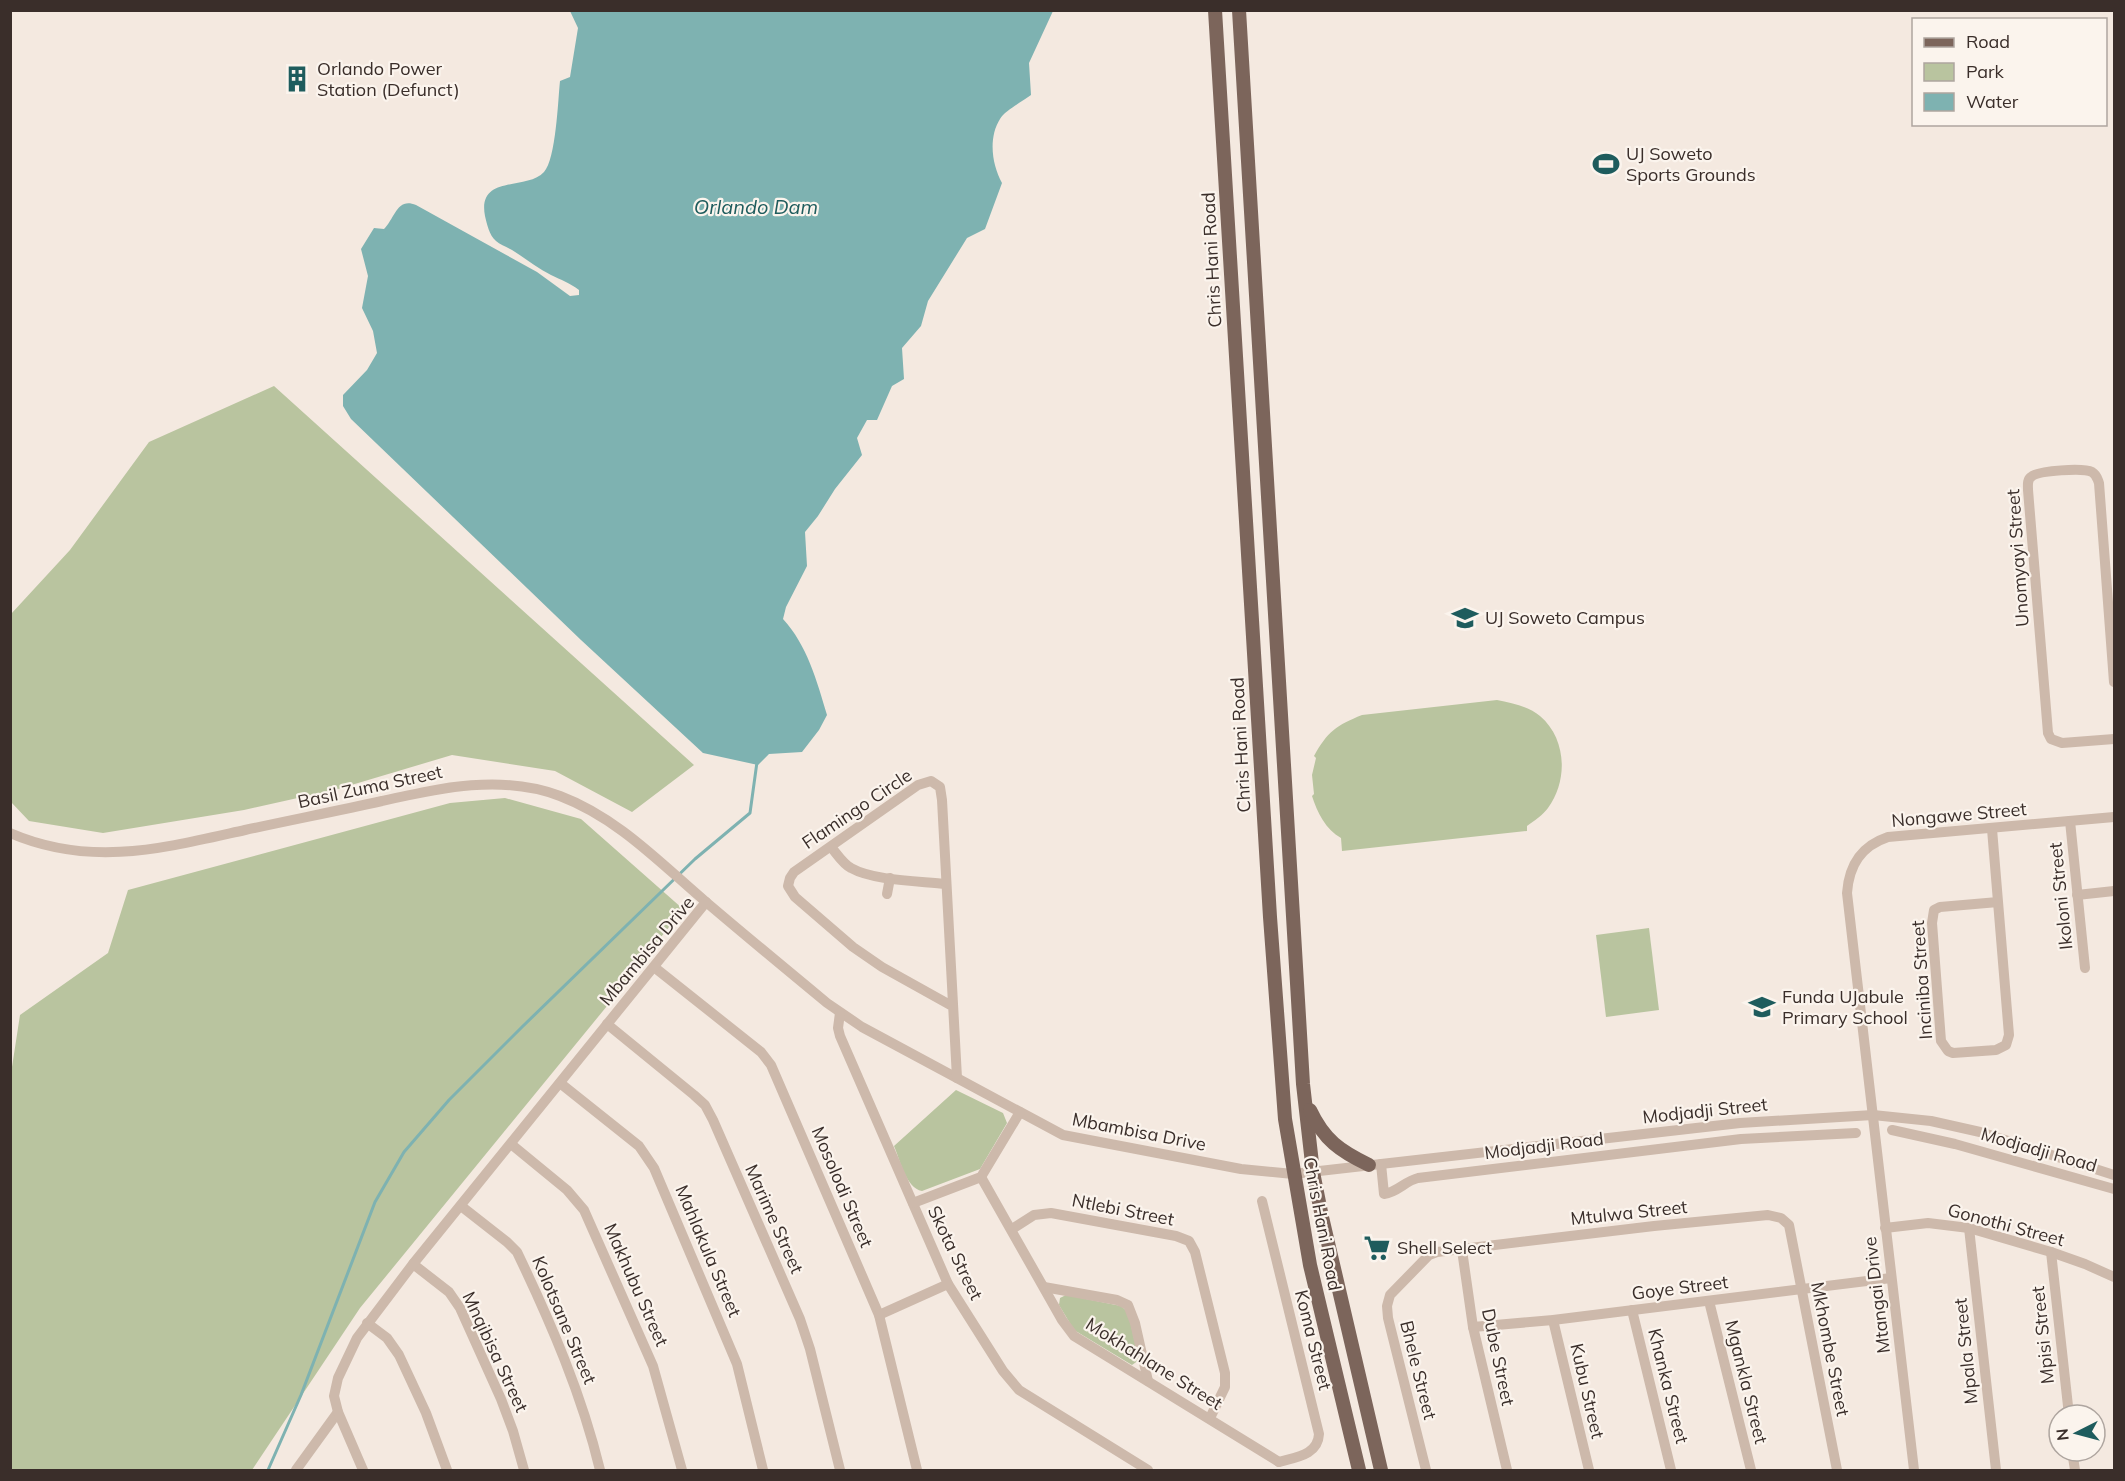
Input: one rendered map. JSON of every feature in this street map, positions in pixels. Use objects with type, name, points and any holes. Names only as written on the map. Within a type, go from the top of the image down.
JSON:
[{"type":"main road","name":"Chris Hani Road","points":[[1215,10],[1276,1013],[1285,1119],[1310,1265],[1359,1470]]},
{"type":"main road","name":"Chris Hani Road","points":[[1239,17],[1305,1100],[1313,1172],[1339,1299],[1381,1470]]},
{"type":"main road","points":[[1216,26],[1239,17]]},
{"type":"main road","points":[[1305,1100],[1325,1136],[1345,1153],[1375,1165]]},
{"type":"street","name":"Unomyayi Street","points":[[2115,682],[2099,483],[2096,475],[2089,470],[2037,474],[2028,482],[2028,490],[2048,733],[2051,739],[2062,743],[2115,738]]},
{"type":"street","name":"Flamingo Circle","points":[[952,1006],[882,967],[853,946],[790,891],[788,883],[794,872],[924,782],[935,782],[942,792],[957,1078]]},
{"type":"street","name":"Basil Zuma Street","points":[[10,833],[68,851],[106,854],[132,852],[157,849],[443,788],[482,784],[534,789],[572,801],[603,818],[625,833],[706,902]]},
{"type":"street","name":"Nongawe Street","points":[[1873,1114],[1847,893],[1852,866],[1868,845],[1888,837],[2115,817]]},
{"type":"street","name":"Ikoloni Street","points":[[2070,821],[2085,968]]},
{"type":"street","name":"Inciniba Street","points":[[1992,829],[2009,1035],[2008,1041],[2006,1045],[1996,1050],[1948,1052],[1941,1041],[1932,923],[1934,910],[1940,907],[1998,902]]},
{"type":"street","points":[[831,847],[852,869],[890,878],[946,884]]},
{"type":"street","points":[[887,894],[890,878]]},
{"type":"street","points":[[2077,895],[2115,891]]},
{"type":"street","name":"Mbambisa Drive","points":[[363,1470],[338,1412],[334,1395],[338,1378],[357,1338],[413,1264],[706,902],[840,1013],[1064,1135],[1241,1169],[1293,1174]]},
{"type":"street","name":"Mosolodi Street","points":[[654,967],[767,1058],[879,1315],[917,1470]]},
{"type":"street","name":"Skota Street","points":[[840,1013],[838,1028],[840,1036],[948,1284],[1003,1371],[1019,1390],[1148,1470]]},
{"type":"street","name":"Marime Street","points":[[607,1024],[694,1095],[705,1105],[713,1120],[800,1319],[810,1349],[840,1470]]},
{"type":"street","name":"Mahlakula Street","points":[[560,1083],[639,1146],[654,1168],[737,1364],[763,1470]]},
{"type":"street","points":[[912,1203],[981,1177],[1020,1112]]},
{"type":"street","name":"Modjadji Street","points":[[1293,1174],[1740,1123],[1873,1114],[1960,1127],[2115,1174]]},
{"type":"street","name":"Mtangai Drive","points":[[1873,1114],[1914,1470]]},
{"type":"street","points":[[1740,1123],[1741,1138]]},
{"type":"street","name":"Modjadji Road","points":[[1955,1144],[1960,1127]]},
{"type":"street","name":"Modjadji Road","points":[[1892,1130],[1955,1144],[2115,1189]]},
{"type":"street","name":"Modjadji Road","points":[[1375,1165],[1384,1194],[1392,1193],[1404,1183],[1418,1178],[1741,1138],[1856,1133]]},
{"type":"street","name":"Makhubu Street","points":[[510,1143],[567,1190],[584,1210],[653,1366],[682,1470]]},
{"type":"street","name":"Mokhahlane Street","points":[[981,1177],[1074,1336],[1210,1418],[1277,1466]]},
{"type":"street","name":"Koma Street","points":[[1263,1201],[1319,1434],[1317,1446],[1313,1450],[1277,1466]]},
{"type":"street","name":"Kolotsane Street","points":[[461,1206],[517,1252],[576,1387],[590,1427],[600,1470]]},
{"type":"street","name":"Ntlebi Street","points":[[1012,1229],[1034,1215],[1051,1213],[1176,1236],[1189,1241],[1195,1252],[1225,1373],[1225,1387],[1210,1418]]},
{"type":"street","name":"Mtulwa Street","points":[[1462,1250],[1654,1226],[1768,1215],[1775,1215],[1785,1220],[1791,1233]]},
{"type":"street","name":"Gonothi Street","points":[[1885,1228],[1928,1223],[1969,1228],[2051,1252],[2115,1277]]},
{"type":"street","name":"Mpala Street","points":[[1969,1228],[1996,1470]]},
{"type":"street","name":"Mkhombe Street","points":[[1791,1233],[1837,1470]]},
{"type":"street","name":"Dube Street","points":[[1462,1250],[1473,1327],[1508,1470]]},
{"type":"street","name":"Bhele Street","points":[[1426,1470],[1388,1318],[1387,1306],[1390,1295],[1424,1259],[1437,1252],[1462,1250]]},
{"type":"street","name":"Mpisi Street","points":[[2051,1252],[2067,1403]]},
{"type":"street","name":"Mnqibisa Street","points":[[413,1264],[449,1292],[460,1308],[501,1399],[524,1470]]},
{"type":"street","name":"Goye Street","points":[[1473,1327],[1553,1320],[1891,1278]]},
{"type":"street","points":[[879,1315],[948,1284]]},
{"type":"street","points":[[1044,1287],[1117,1300],[1128,1305],[1135,1323],[1148,1381]]},
{"type":"street","name":"Mgankla Street","points":[[1709,1301],[1751,1470]]},
{"type":"street","name":"Khanka Street","points":[[1632,1310],[1671,1470]]},
{"type":"street","name":"Kubu Street","points":[[1553,1320],[1589,1470]]},
{"type":"street","points":[[367,1323],[387,1338],[399,1355],[426,1413],[447,1470]]},
{"type":"street","points":[[296,1470],[338,1412]]},
{"type":"green space","points":[[274,386],[694,765],[632,812],[555,771],[452,755],[338,789],[244,810],[103,833],[29,821],[11,802],[11,614],[70,550],[149,442]]},
{"type":"green space","points":[[1497,700],[1525,707],[1540,716],[1549,725],[1560,748],[1561,773],[1555,797],[1544,813],[1527,826],[1527,831],[1342,851],[1341,838],[1323,820],[1312,796],[1314,794],[1312,775],[1316,758],[1314,756],[1328,735],[1339,726],[1362,715]]},
{"type":"green space","points":[[505,798],[581,819],[683,909],[607,1006],[360,1308],[252,1470],[11,1470],[10,1080],[20,1015],[108,953],[128,890],[450,803]]},
{"type":"green space","points":[[1649,928],[1659,1010],[1606,1017],[1596,935]]},
{"type":"green space","points":[[956,1090],[1003,1113],[1007,1123],[980,1169],[922,1191],[916,1189],[901,1166],[894,1146]]},
{"type":"green space","points":[[1066,1295],[1121,1306],[1128,1312],[1139,1360],[1132,1365],[1074,1330],[1059,1305],[1060,1298]]},
{"type":"water","name":"Orlando Dam","points":[[570,11],[1053,11],[1029,63],[1031,95],[1006,112],[996,126],[993,151],[1002,183],[985,229],[967,238],[928,301],[921,326],[902,348],[904,379],[892,386],[877,420],[867,420],[857,438],[862,455],[805,532],[807,566],[786,607],[783,619],[805,652],[827,715],[802,752],[769,754],[758,765],[703,753],[581,640],[351,419],[343,406],[343,395],[367,370],[377,353],[373,331],[362,308],[368,276],[361,249],[374,228],[384,229],[400,206],[410,203],[416,205],[537,272],[570,296],[579,295],[579,290],[569,283],[546,272],[496,241],[485,216],[488,194],[505,185],[536,178],[544,172],[548,165],[554,143],[560,81],[570,77],[578,28]]},
{"type":"waterway","points":[[268,1470],[301,1395],[375,1202],[404,1152],[449,1100],[522,1027],[695,859],[750,813],[757,762]]},
{"type":"place","name":"Orlando Power Station (Defunct)","points":[[297,79]]},
{"type":"place","name":"UJ Soweto Sports Grounds","points":[[1606,164]]},
{"type":"place","name":"UJ Soweto Campus","points":[[1465,618]]},
{"type":"place","name":"Funda UJabule Primary School","points":[[1762,1007]]},
{"type":"place","name":"Shell Select","points":[[1377,1248]]}]
